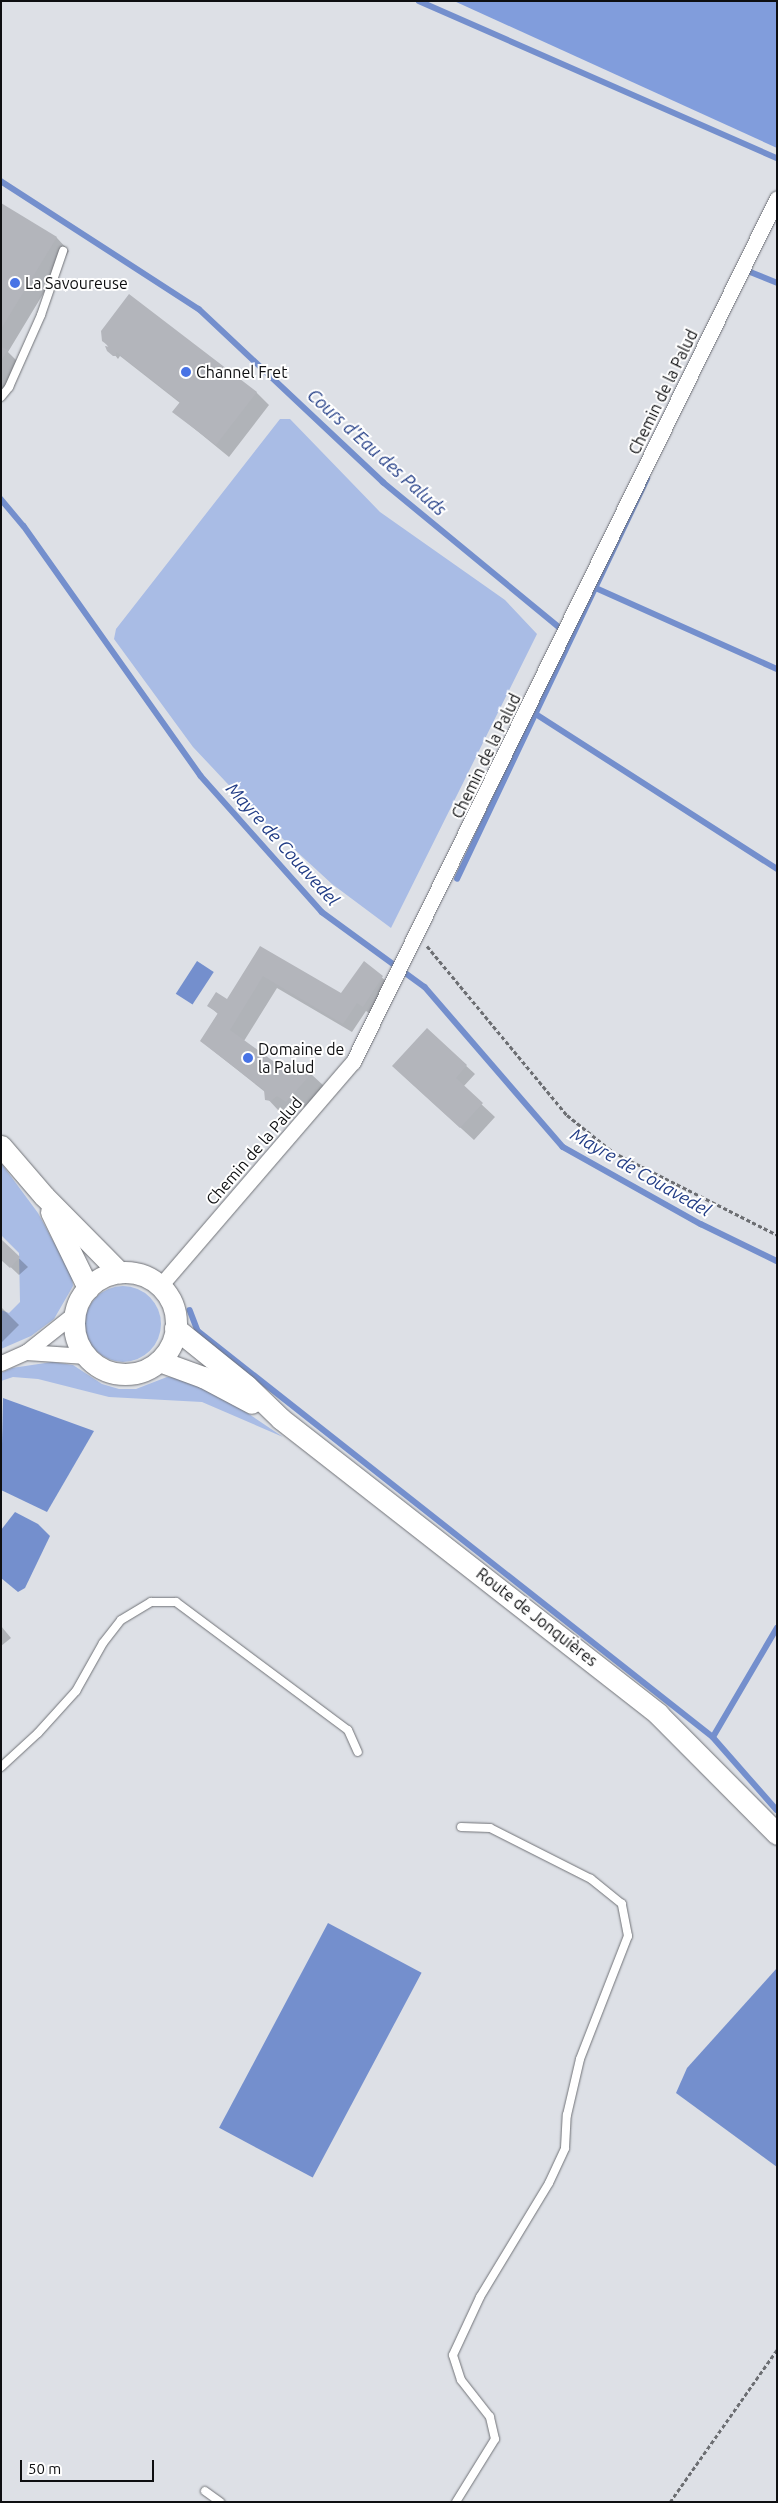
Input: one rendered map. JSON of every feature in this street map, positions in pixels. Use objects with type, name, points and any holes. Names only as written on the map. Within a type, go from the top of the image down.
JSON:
[{"type":"main road","points":[[1,1146],[44,1196],[119,1272]]},
{"type":"main road","points":[[44,1196],[88,1288]]},
{"type":"main road","points":[[119,1272],[147,1277],[160,1286],[172,1306],[175,1328],[169,1349],[159,1361],[135,1373],[121,1374],[108,1371],[86,1356],[78,1343],[75,1313],[88,1288],[100,1278],[119,1272]]},
{"type":"main road","name":"Route de Jonquières","points":[[175,1328],[247,1386],[280,1419],[658,1714],[777,1834]]},
{"type":"main road","name":"Route de Jonquières","points":[[159,1361],[203,1376],[280,1419]]},
{"type":"street","name":"Chemin de la Palud","points":[[160,1286],[353,1062],[415,941],[777,198]]},
{"type":"street","points":[[1,1363],[26,1352],[75,1313]]},
{"type":"street","points":[[26,1352],[86,1356]]},
{"type":"lane","points":[[1,397],[9,387],[42,315],[63,251]]},
{"type":"lane","points":[[1,1766],[38,1733],[76,1691],[103,1643],[121,1620],[151,1602],[176,1602],[348,1730],[358,1752]]},
{"type":"lane","points":[[456,2502],[495,2439],[490,2417],[461,2380],[452,2355],[480,2297],[549,2183],[565,2148],[567,2115],[580,2059],[628,1936],[622,1904],[591,1879],[490,1828],[462,1827]]},
{"type":"lane","points":[[205,2491],[220,2502]]},
{"type":"path","points":[[415,941],[567,1115],[613,1152],[777,1234]]},
{"type":"path","points":[[670,2502],[777,2350]]},
{"type":"shaded area","points":[[454,1],[777,1],[777,148]]},
{"type":"shaded area","points":[[280,419],[290,419],[380,512],[505,600],[537,634],[391,928],[332,884],[258,816],[193,747],[114,639],[116,629]]},
{"type":"shaded area","points":[[197,961],[214,972],[193,1005],[176,994]]},
{"type":"shaded area","points":[[1,1163],[38,1213],[72,1276],[73,1286],[54,1319],[31,1336],[1,1349],[1,1310],[9,1313],[20,1302],[19,1253],[1,1235]]},
{"type":"shaded area","points":[[123,1286],[137,1289],[150,1297],[158,1310],[161,1324],[158,1338],[150,1351],[137,1359],[123,1362],[109,1359],[96,1351],[88,1338],[85,1324],[88,1310],[96,1297],[109,1289]]},
{"type":"shaded area","points":[[52,1362],[73,1365],[102,1384],[119,1389],[136,1389],[167,1377],[182,1378],[231,1402],[283,1437],[202,1402],[109,1397],[38,1379],[13,1377],[1,1381],[1,1373],[12,1368]]},
{"type":"shaded area","points":[[3,1398],[94,1431],[47,1512],[1,1490]]},
{"type":"shaded area","points":[[15,1512],[38,1524],[50,1536],[25,1588],[18,1592],[1,1578],[1,1530]]},
{"type":"shaded area","points":[[328,1923],[422,1973],[313,2178],[219,2128]]},
{"type":"shaded area","points":[[777,1968],[777,2167],[676,2093],[687,2068]]},
{"type":"building","name":"La Savoureuse","points":[[1,203],[57,237],[1,329]]},
{"type":"building","name":"Channel Fret","points":[[129,294],[257,392],[216,445],[172,412],[180,402],[116,352],[116,356],[113,356],[107,351],[105,346],[110,347],[102,341],[101,331]]},
{"type":"building","points":[[1,347],[8,350],[1,361]]},
{"type":"building","points":[[260,946],[341,993],[364,961],[383,976],[363,1007],[357,1003],[343,1024],[263,976],[230,1030],[287,1071],[298,1062],[312,1073],[286,1102],[277,1096],[271,1101],[265,1100],[264,1090],[200,1041],[218,1013],[207,1006],[216,992],[227,999]]},
{"type":"building","points":[[427,1028],[467,1065],[456,1078],[483,1103],[460,1128],[392,1066]]},
{"type":"building","points":[[1,1239],[20,1257],[10,1268],[1,1260]]},
{"type":"waterway","points":[[419,1],[777,158]]},
{"type":"waterway","name":"Cours d'Eau des Paluds","points":[[1,181],[199,309],[383,482],[560,628]]},
{"type":"waterway","points":[[748,271],[777,283]]},
{"type":"waterway","points":[[457,879],[647,479]]},
{"type":"waterway","name":"Mayre de Couavedel","points":[[1,499],[24,526],[201,776],[322,912],[425,987],[563,1147],[701,1224],[777,1261]]},
{"type":"waterway","points":[[596,588],[777,669]]},
{"type":"waterway","points":[[536,714],[777,869]]},
{"type":"waterway","points":[[190,1310],[198,1331],[713,1737],[777,1810]]},
{"type":"waterway","points":[[713,1737],[777,1628]]},
{"type":"place","name":"La Savoureuse","points":[[15,283]]},
{"type":"place","name":"Channel Fret","points":[[186,372]]},
{"type":"place","name":"Domaine de la Palud","points":[[248,1058]]}]
